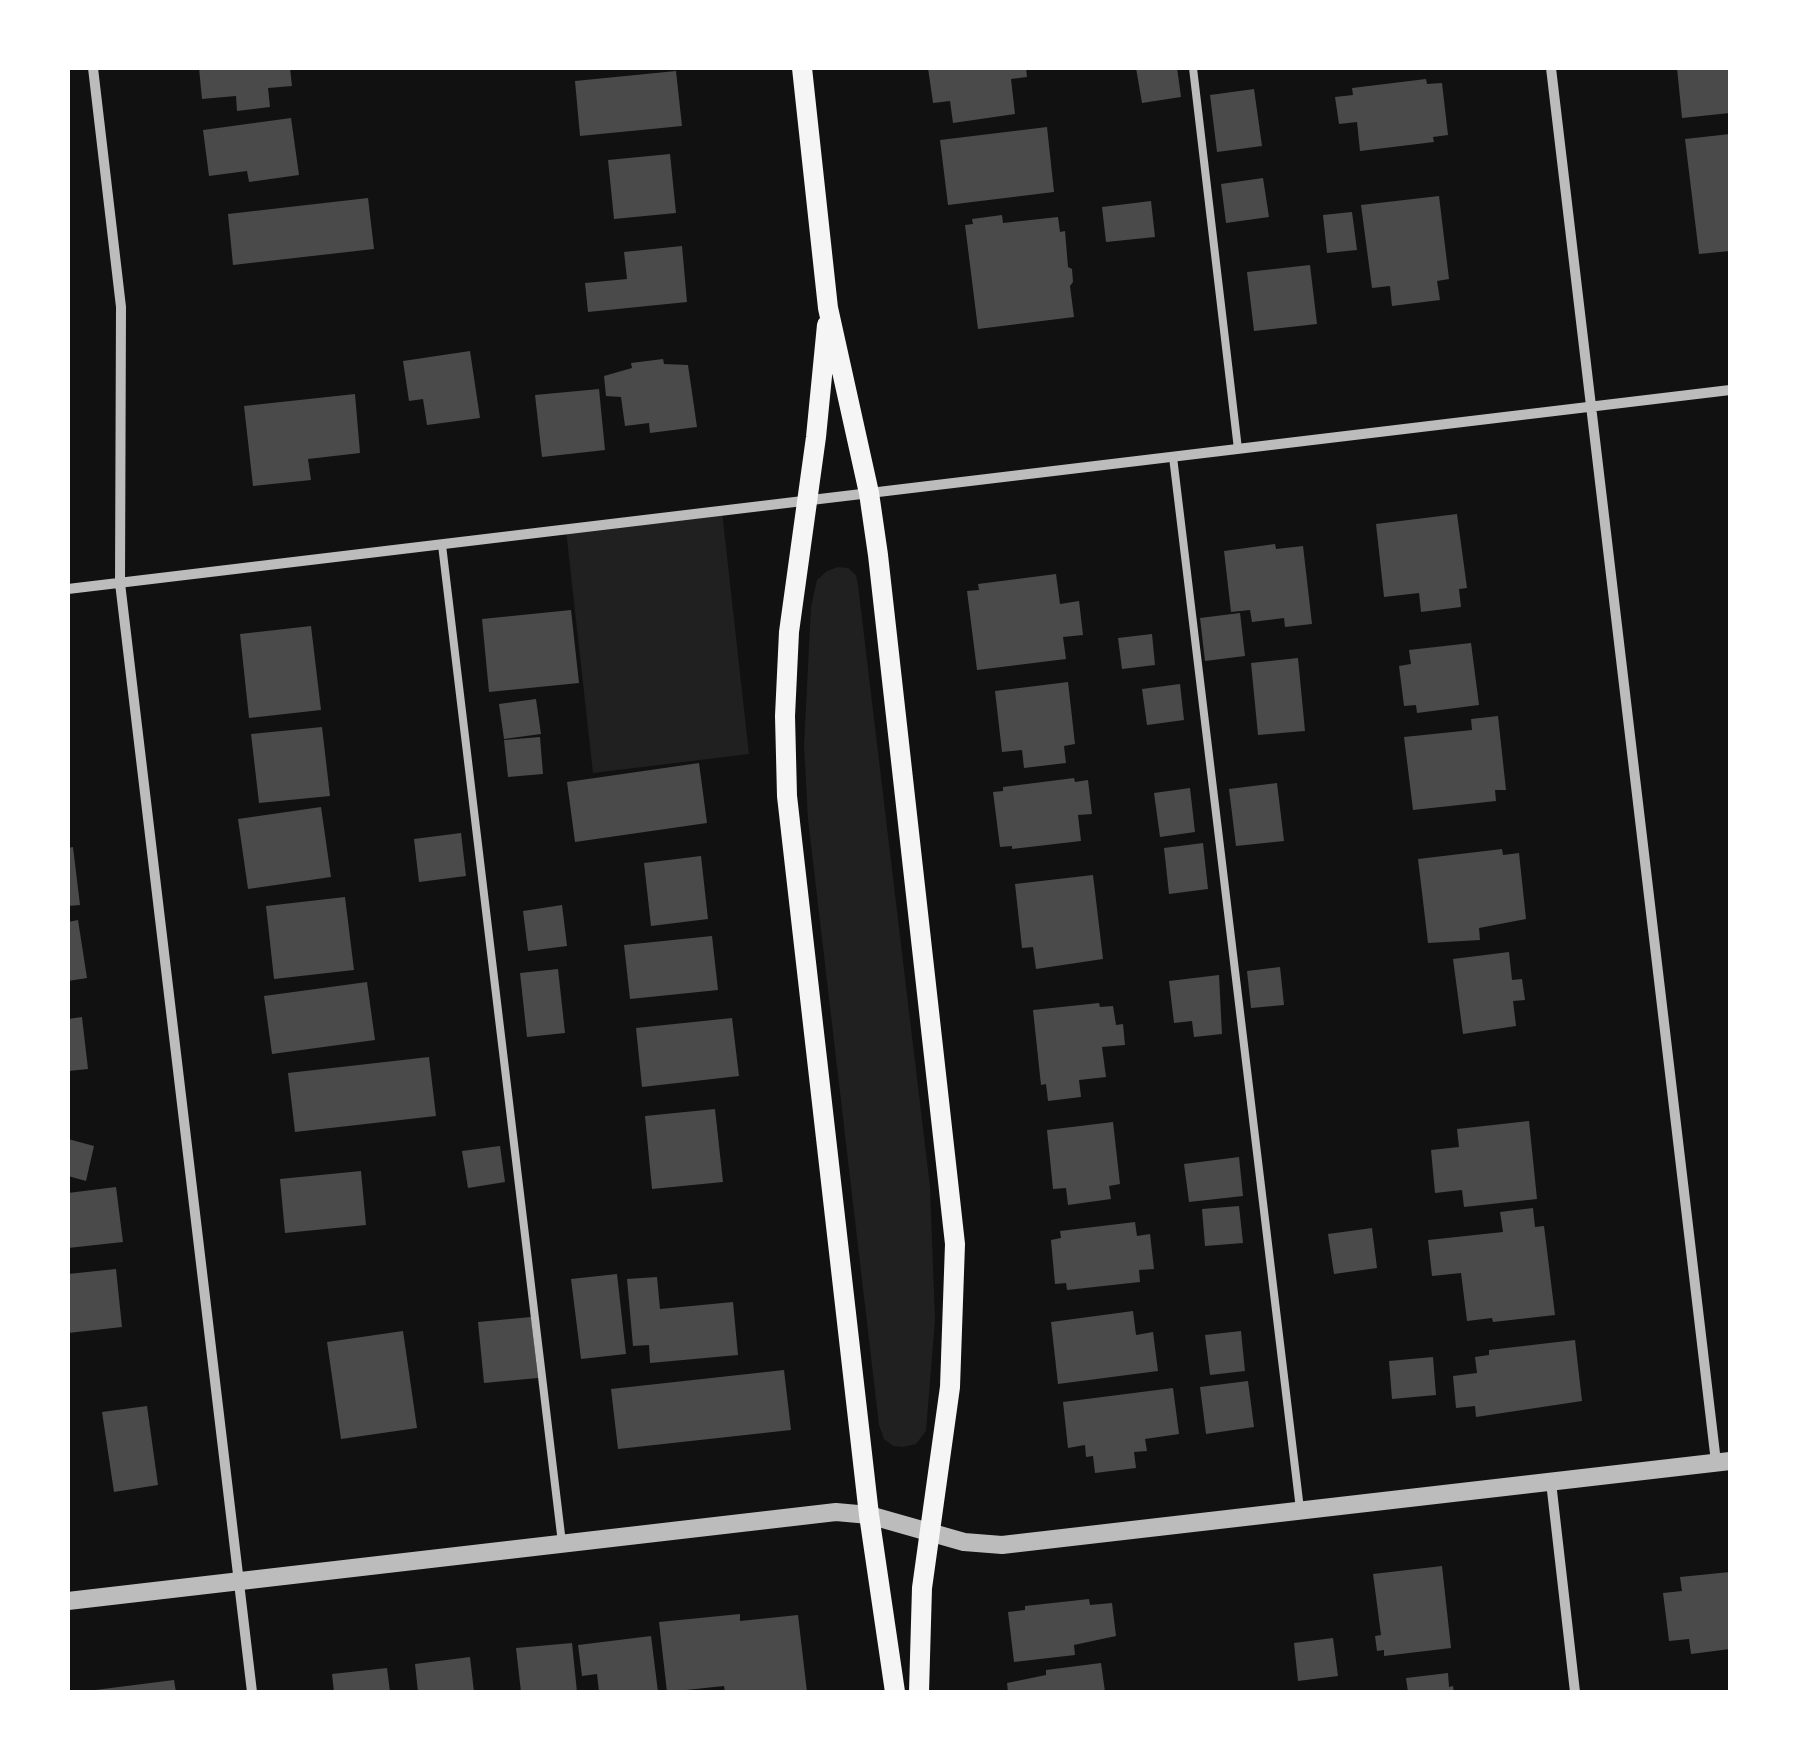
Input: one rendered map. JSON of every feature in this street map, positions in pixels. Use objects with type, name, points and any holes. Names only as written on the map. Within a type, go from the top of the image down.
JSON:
[{"type":"main road","points":[[802,68],[828,308],[869,493],[955,1244],[950,1388],[922,1588],[918,1692]]},
{"type":"main road","points":[[828,308],[808,501],[789,632],[787,796],[869,1516],[896,1692]]},
{"type":"street","points":[[93,68],[121,307],[120,583],[252,1692]]},
{"type":"street","points":[[68,1601],[836,1512],[869,1516],[964,1542],[1002,1545],[1723,1461],[1551,68]]},
{"type":"street","points":[[68,589],[1730,390]]},
{"type":"street","points":[[1551,1482],[1575,1692]]},
{"type":"lane","points":[[1193,68],[1238,448]]},
{"type":"lane","points":[[1173,456],[1300,1512]]},
{"type":"lane","points":[[442,545],[562,1545]]},
{"type":"shaded area","points":[[722,511],[749,754],[593,773],[566,530]]},
{"type":"shaded area","points":[[838,567],[848,568],[856,575],[858,585],[930,1187],[935,1320],[926,1431],[916,1444],[903,1447],[884,1439],[879,1425],[808,819],[804,745],[811,607],[817,580]]},
{"type":"building","points":[[199,68],[290,68],[292,86],[268,88],[270,107],[237,111],[236,96],[202,99]]},
{"type":"building","points":[[928,68],[1026,68],[1027,77],[1011,79],[1015,114],[953,123],[950,101],[933,103]]},
{"type":"building","points":[[1136,68],[1177,68],[1181,97],[1142,103]]},
{"type":"building","points":[[1677,68],[1730,68],[1730,113],[1682,118]]},
{"type":"building","points":[[676,71],[682,126],[580,136],[575,81]]},
{"type":"building","points":[[1426,79],[1427,84],[1442,83],[1448,135],[1433,137],[1434,142],[1360,151],[1357,122],[1339,124],[1335,97],[1353,95],[1352,88]]},
{"type":"building","points":[[1254,89],[1262,146],[1217,152],[1210,95]]},
{"type":"building","points":[[291,118],[299,175],[249,182],[247,171],[209,176],[203,130]]},
{"type":"building","points":[[1047,127],[1054,192],[948,205],[940,140]]},
{"type":"building","points":[[1730,134],[1730,251],[1699,254],[1685,139]]},
{"type":"building","points":[[670,154],[676,213],[614,219],[608,160]]},
{"type":"building","points":[[1263,178],[1269,217],[1226,223],[1221,184]]},
{"type":"building","points":[[1439,196],[1449,279],[1437,281],[1440,300],[1392,306],[1390,286],[1372,288],[1361,205]]},
{"type":"building","points":[[368,198],[374,249],[233,265],[228,214]]},
{"type":"building","points":[[1151,201],[1155,237],[1106,242],[1102,207]]},
{"type":"building","points":[[1352,212],[1357,250],[1327,253],[1323,215]]},
{"type":"building","points":[[1002,215],[1003,223],[1058,217],[1060,232],[1065,231],[1068,267],[1072,269],[1074,317],[978,329],[965,225],[973,224],[972,219]]},
{"type":"building","points":[[682,246],[687,302],[588,312],[585,283],[627,279],[624,252]]},
{"type":"building","points":[[1310,265],[1317,324],[1254,331],[1247,272]]},
{"type":"building","points":[[470,351],[480,418],[427,425],[423,399],[409,401],[403,361]]},
{"type":"building","points":[[663,359],[664,364],[688,365],[697,427],[650,433],[649,423],[625,426],[621,397],[606,396],[604,376],[632,368],[631,363]]},
{"type":"building","points":[[599,389],[605,450],[542,457],[535,395]]},
{"type":"building","points":[[355,394],[360,453],[308,459],[311,480],[253,486],[244,406]]},
{"type":"building","points":[[1457,514],[1467,588],[1459,589],[1461,607],[1421,612],[1419,593],[1384,597],[1376,524]]},
{"type":"building","points":[[1275,544],[1276,549],[1303,546],[1312,624],[1285,627],[1284,618],[1252,622],[1250,610],[1231,612],[1224,551]]},
{"type":"building","points":[[1056,574],[1060,604],[1079,601],[1083,635],[1063,637],[1066,659],[977,670],[967,591],[979,590],[978,584]]},
{"type":"building","points":[[571,610],[579,683],[489,692],[482,619]]},
{"type":"building","points":[[1240,613],[1245,656],[1205,661],[1200,618]]},
{"type":"building","points":[[311,626],[321,710],[249,718],[240,634]]},
{"type":"building","points":[[1152,634],[1155,665],[1122,669],[1118,638]]},
{"type":"building","points":[[1471,643],[1479,705],[1417,713],[1416,705],[1404,706],[1399,666],[1411,664],[1409,650]]},
{"type":"building","points":[[1298,658],[1305,731],[1258,735],[1251,663]]},
{"type":"building","points":[[1068,682],[1075,744],[1064,746],[1066,763],[1024,768],[1022,750],[1002,752],[995,691]]},
{"type":"building","points":[[1180,684],[1184,720],[1147,725],[1142,689]]},
{"type":"building","points":[[536,699],[541,734],[504,739],[499,704]]},
{"type":"building","points":[[1498,716],[1506,790],[1495,790],[1496,801],[1413,810],[1404,737],[1472,730],[1471,719]]},
{"type":"building","points":[[322,727],[330,796],[259,803],[251,734]]},
{"type":"building","points":[[540,737],[543,774],[508,777],[504,740]]},
{"type":"building","points":[[699,763],[707,823],[575,842],[567,782]]},
{"type":"building","points":[[1074,778],[1075,782],[1088,780],[1092,814],[1078,815],[1081,841],[1000,847],[993,792],[1003,791],[1003,787]]},
{"type":"building","points":[[1277,783],[1284,841],[1236,846],[1229,789]]},
{"type":"building","points":[[1190,788],[1195,832],[1160,837],[1154,793]]},
{"type":"building","points":[[321,807],[331,877],[248,889],[238,819]]},
{"type":"building","points":[[461,833],[466,876],[419,882],[414,839]]},
{"type":"building","points":[[1203,843],[1208,889],[1169,894],[1164,848]]},
{"type":"building","points":[[73,847],[80,905],[68,906],[68,848]]},
{"type":"building","points":[[1502,849],[1503,855],[1519,853],[1526,919],[1479,928],[1480,940],[1428,943],[1418,859]]},
{"type":"building","points":[[701,856],[708,919],[651,926],[644,863]]},
{"type":"building","points":[[1093,875],[1103,959],[1036,969],[1033,947],[1022,948],[1015,884]]},
{"type":"building","points":[[345,897],[354,970],[274,979],[266,906]]},
{"type":"building","points":[[562,905],[567,946],[528,951],[523,911]]},
{"type":"building","points":[[78,920],[87,978],[68,981],[68,922]]},
{"type":"building","points":[[712,936],[718,990],[630,999],[624,945]]},
{"type":"building","points":[[1509,952],[1512,980],[1522,979],[1525,1000],[1513,1001],[1516,1026],[1463,1034],[1453,959]]},
{"type":"building","points":[[1280,967],[1284,1005],[1251,1008],[1247,971]]},
{"type":"building","points":[[558,969],[565,1033],[527,1037],[520,973]]},
{"type":"building","points":[[1219,975],[1222,1034],[1194,1037],[1192,1021],[1174,1023],[1169,981]]},
{"type":"building","points":[[367,982],[375,1040],[272,1054],[264,996]]},
{"type":"building","points":[[1099,1003],[1100,1007],[1113,1006],[1116,1025],[1123,1024],[1125,1045],[1102,1047],[1106,1077],[1079,1080],[1081,1097],[1048,1101],[1046,1084],[1041,1085],[1033,1010]]},
{"type":"building","points":[[82,1017],[88,1069],[68,1071],[68,1019]]},
{"type":"building","points":[[732,1018],[739,1076],[642,1087],[636,1028]]},
{"type":"building","points":[[429,1057],[436,1116],[295,1132],[288,1073]]},
{"type":"building","points":[[715,1109],[723,1182],[652,1189],[645,1116]]},
{"type":"building","points":[[1529,1121],[1537,1199],[1464,1207],[1462,1190],[1435,1193],[1431,1150],[1459,1147],[1457,1129]]},
{"type":"building","points":[[1113,1122],[1120,1184],[1109,1186],[1111,1199],[1068,1205],[1066,1188],[1053,1189],[1047,1130]]},
{"type":"building","points":[[68,1139],[94,1146],[86,1181],[68,1176]]},
{"type":"building","points":[[500,1146],[505,1182],[468,1188],[462,1151]]},
{"type":"building","points":[[1239,1157],[1243,1196],[1189,1202],[1184,1164]]},
{"type":"building","points":[[361,1171],[366,1225],[285,1233],[280,1179]]},
{"type":"building","points":[[116,1187],[123,1242],[68,1248],[68,1193]]},
{"type":"building","points":[[1239,1206],[1243,1243],[1205,1246],[1202,1209]]},
{"type":"building","points":[[1533,1208],[1535,1227],[1544,1226],[1555,1315],[1467,1321],[1461,1273],[1432,1276],[1428,1240],[1503,1232],[1500,1212]]},
{"type":"building","points":[[1135,1222],[1137,1236],[1150,1234],[1154,1269],[1139,1270],[1140,1282],[1067,1290],[1066,1283],[1055,1284],[1051,1240],[1061,1238],[1060,1231]]},
{"type":"building","points":[[1372,1228],[1377,1268],[1334,1274],[1328,1234]]},
{"type":"building","points":[[116,1269],[122,1327],[68,1333],[68,1274]]},
{"type":"building","points":[[617,1274],[626,1354],[581,1359],[571,1279]]},
{"type":"building","points":[[657,1277],[660,1309],[733,1302],[738,1355],[650,1363],[649,1345],[633,1346],[627,1279]]},
{"type":"building","points":[[1133,1311],[1136,1335],[1153,1332],[1158,1371],[1058,1384],[1051,1322]]},
{"type":"building","points":[[531,1317],[538,1378],[484,1383],[478,1322]]},
{"type":"building","points":[[403,1331],[417,1428],[341,1439],[327,1342]]},
{"type":"building","points":[[1241,1331],[1245,1371],[1210,1375],[1205,1335]]},
{"type":"building","points":[[1575,1340],[1582,1401],[1476,1417],[1475,1406],[1456,1408],[1453,1376],[1477,1373],[1475,1357],[1489,1355],[1489,1350]]},
{"type":"building","points":[[1433,1357],[1436,1395],[1392,1399],[1389,1361]]},
{"type":"building","points":[[784,1370],[791,1430],[618,1449],[611,1389]]},
{"type":"building","points":[[1248,1381],[1254,1427],[1206,1434],[1200,1387]]},
{"type":"building","points":[[1173,1388],[1179,1434],[1145,1439],[1147,1451],[1134,1452],[1136,1468],[1095,1473],[1093,1456],[1086,1457],[1085,1445],[1068,1448],[1063,1402]]},
{"type":"building","points":[[147,1406],[158,1485],[114,1492],[102,1412]]},
{"type":"building","points":[[1442,1566],[1451,1648],[1384,1656],[1384,1650],[1377,1651],[1375,1636],[1381,1635],[1373,1574]]},
{"type":"building","points":[[1730,1572],[1730,1649],[1691,1654],[1689,1639],[1669,1641],[1663,1593],[1682,1591],[1680,1577]]},
{"type":"building","points":[[1089,1599],[1090,1605],[1112,1603],[1116,1636],[1074,1645],[1075,1655],[1014,1662],[1008,1612],[1025,1610],[1025,1606]]},
{"type":"building","points":[[740,1614],[740,1621],[798,1615],[807,1692],[725,1692],[724,1686],[667,1692],[659,1622]]},
{"type":"building","points":[[651,1636],[658,1692],[599,1692],[597,1674],[582,1676],[578,1645]]},
{"type":"building","points":[[1333,1638],[1338,1676],[1298,1681],[1294,1643]]},
{"type":"building","points":[[572,1643],[577,1692],[521,1692],[516,1648]]},
{"type":"building","points":[[470,1657],[474,1692],[418,1692],[415,1664]]},
{"type":"building","points":[[1101,1663],[1105,1692],[1008,1692],[1007,1683],[1046,1675],[1046,1670]]},
{"type":"building","points":[[387,1668],[390,1692],[334,1692],[332,1674]]},
{"type":"building","points":[[1448,1673],[1449,1687],[1453,1686],[1454,1692],[1408,1692],[1406,1678]]},
{"type":"building","points":[[174,1680],[176,1692],[95,1692],[95,1690]]}]
